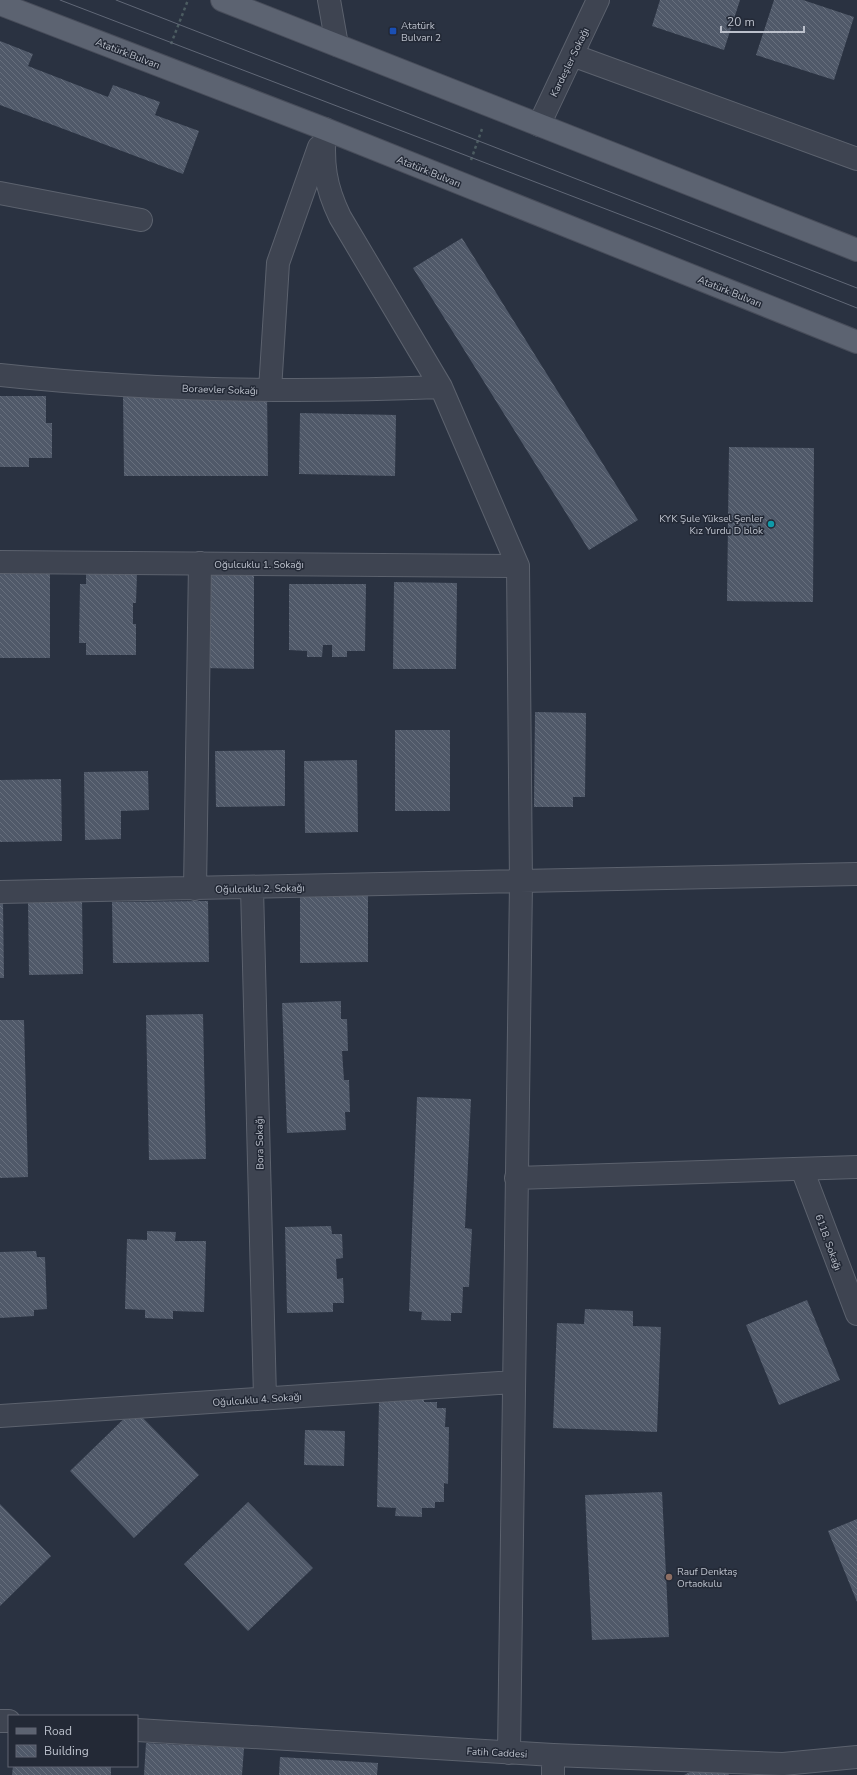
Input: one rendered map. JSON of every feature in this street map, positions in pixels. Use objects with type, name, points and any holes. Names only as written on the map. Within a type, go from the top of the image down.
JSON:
[{"type":"main road","points":[[222,0],[857,250]]},
{"type":"main road","name":"Atatürk Bulvarı","points":[[0,4],[325,129],[857,342]]},
{"type":"street","points":[[330,0],[337,46]]},
{"type":"street","name":"Kardeşler Sokağı","points":[[539,124],[598,0]]},
{"type":"street","points":[[572,55],[857,159]]},
{"type":"street","points":[[325,129],[323,150],[324,170],[332,202],[441,387],[518,566],[521,883],[508,1753]]},
{"type":"street","points":[[270,390],[278,263],[325,129]]},
{"type":"street","points":[[0,193],[141,220]]},
{"type":"street","name":"Boraevler Sokağı","points":[[0,375],[149,387],[344,391],[441,387]]},
{"type":"street","name":"Oğulcuklu 1. Sokağı","points":[[0,562],[518,566]]},
{"type":"street","points":[[195,889],[200,564]]},
{"type":"street","name":"Oğulcuklu 2. Sokağı","points":[[0,892],[521,883],[857,874]]},
{"type":"street","name":"Bora Sokağı","points":[[252,888],[265,1398]]},
{"type":"street","points":[[516,1178],[857,1167]]},
{"type":"street","name":"6118. Sokağı","points":[[802,1169],[857,1314]]},
{"type":"street","name":"Oğulcuklu 4. Sokağı","points":[[0,1416],[514,1382]]},
{"type":"street","name":"Fatih Caddesi","points":[[138,1730],[508,1753],[553,1765],[786,1769],[857,1757]]},
{"type":"path","points":[[162,66],[188,0]]},
{"type":"path","points":[[462,184],[490,106]]},
{"type":"building","points":[[660,0],[740,0],[724,50],[652,26]]},
{"type":"building","points":[[774,0],[803,0],[854,17],[834,80],[756,55]]},
{"type":"building","points":[[0,41],[33,54],[28,66],[108,97],[113,85],[160,102],[155,115],[199,131],[183,174],[0,105]]},
{"type":"building","points":[[462,238],[638,520],[589,550],[413,268]]},
{"type":"building","points":[[267,392],[268,476],[124,476],[123,393]]},
{"type":"building","points":[[0,396],[46,396],[46,423],[52,423],[52,458],[29,458],[29,467],[0,467]]},
{"type":"building","points":[[300,413],[396,415],[395,476],[299,474]]},
{"type":"building","name":"KYK Şule Yüksel Şenler Kız Yurdu D blok","points":[[729,447],[814,448],[813,602],[727,601]]},
{"type":"building","points":[[204,571],[254,572],[254,669],[204,668]]},
{"type":"building","points":[[86,572],[137,572],[136,603],[133,603],[133,624],[136,624],[136,655],[86,655],[86,643],[79,643],[80,584],[86,584]]},
{"type":"building","points":[[0,573],[50,574],[50,658],[0,658]]},
{"type":"building","points":[[394,582],[457,583],[456,669],[393,669]]},
{"type":"building","points":[[289,584],[366,584],[365,651],[347,651],[347,657],[332,657],[332,645],[323,645],[322,657],[307,657],[307,651],[289,650]]},
{"type":"building","points":[[535,712],[586,713],[585,797],[573,797],[573,807],[534,807]]},
{"type":"building","points":[[395,730],[450,730],[450,811],[395,811]]},
{"type":"building","points":[[285,750],[285,806],[216,807],[215,751]]},
{"type":"building","points":[[357,760],[358,832],[305,833],[304,761]]},
{"type":"building","points":[[148,771],[149,810],[121,811],[121,839],[85,840],[84,772]]},
{"type":"building","points":[[61,779],[62,841],[0,842],[0,780]]},
{"type":"building","points":[[300,895],[368,895],[368,962],[300,963]]},
{"type":"building","points":[[82,899],[83,974],[29,975],[28,900]]},
{"type":"building","points":[[208,901],[209,962],[113,963],[112,902]]},
{"type":"building","points":[[0,903],[3,903],[4,978],[0,978]]},
{"type":"building","points":[[341,1001],[341,1019],[347,1019],[348,1051],[342,1051],[344,1080],[349,1080],[350,1112],[345,1112],[346,1130],[287,1133],[282,1003]]},
{"type":"building","points":[[203,1014],[206,1159],[149,1160],[146,1015]]},
{"type":"building","points":[[0,1020],[24,1020],[28,1177],[0,1178]]},
{"type":"building","points":[[417,1097],[471,1099],[465,1228],[472,1229],[469,1287],[463,1287],[462,1313],[451,1313],[451,1321],[421,1320],[422,1312],[409,1311]]},
{"type":"building","points":[[331,1226],[332,1234],[342,1234],[343,1258],[336,1259],[337,1279],[343,1278],[344,1303],[333,1303],[333,1312],[287,1313],[285,1227]]},
{"type":"building","points":[[147,1231],[176,1232],[175,1241],[206,1241],[204,1312],[173,1311],[173,1319],[145,1318],[145,1310],[125,1309],[127,1239],[147,1240]]},
{"type":"building","points":[[36,1251],[37,1257],[45,1257],[47,1309],[34,1310],[34,1316],[0,1318],[0,1252]]},
{"type":"building","points":[[807,1300],[840,1380],[779,1405],[746,1325]]},
{"type":"building","points":[[585,1309],[633,1311],[633,1326],[661,1327],[657,1432],[553,1428],[557,1323],[584,1324]]},
{"type":"building","points":[[398,1392],[424,1393],[424,1402],[437,1402],[437,1408],[446,1408],[445,1427],[449,1427],[448,1484],[444,1483],[444,1502],[435,1502],[435,1508],[422,1508],[422,1517],[395,1516],[396,1508],[377,1507],[379,1401],[397,1401]]},
{"type":"building","points":[[134,1409],[199,1475],[134,1538],[70,1471]]},
{"type":"building","points":[[305,1430],[345,1431],[344,1466],[304,1465]]},
{"type":"building","points":[[662,1492],[669,1637],[592,1640],[585,1495]]},
{"type":"building","points":[[248,1502],[313,1568],[248,1631],[184,1564]]},
{"type":"building","points":[[0,1504],[51,1556],[0,1606]]},
{"type":"building","points":[[857,1519],[857,1602],[828,1531]]},
{"type":"building","points":[[146,1743],[244,1748],[242,1775],[144,1775]]},
{"type":"building","points":[[280,1757],[378,1763],[377,1775],[279,1775]]},
{"type":"building","points":[[724,1764],[729,1775],[684,1775],[702,1766]]},
{"type":"building","points":[[13,1767],[111,1767],[111,1775],[12,1775]]},
{"type":"tram line","points":[[60,0],[658,229],[857,308]]},
{"type":"tram line","points":[[116,0],[857,288]]},
{"type":"place","name":"Atatürk Bulvarı 2","points":[[393,31]]},
{"type":"place","name":"KYK Şule Yüksel Şenler Kız Yurdu D blok","points":[[771,524]]},
{"type":"place","name":"Rauf Denktaş Ortaokulu","points":[[669,1577]]}]
